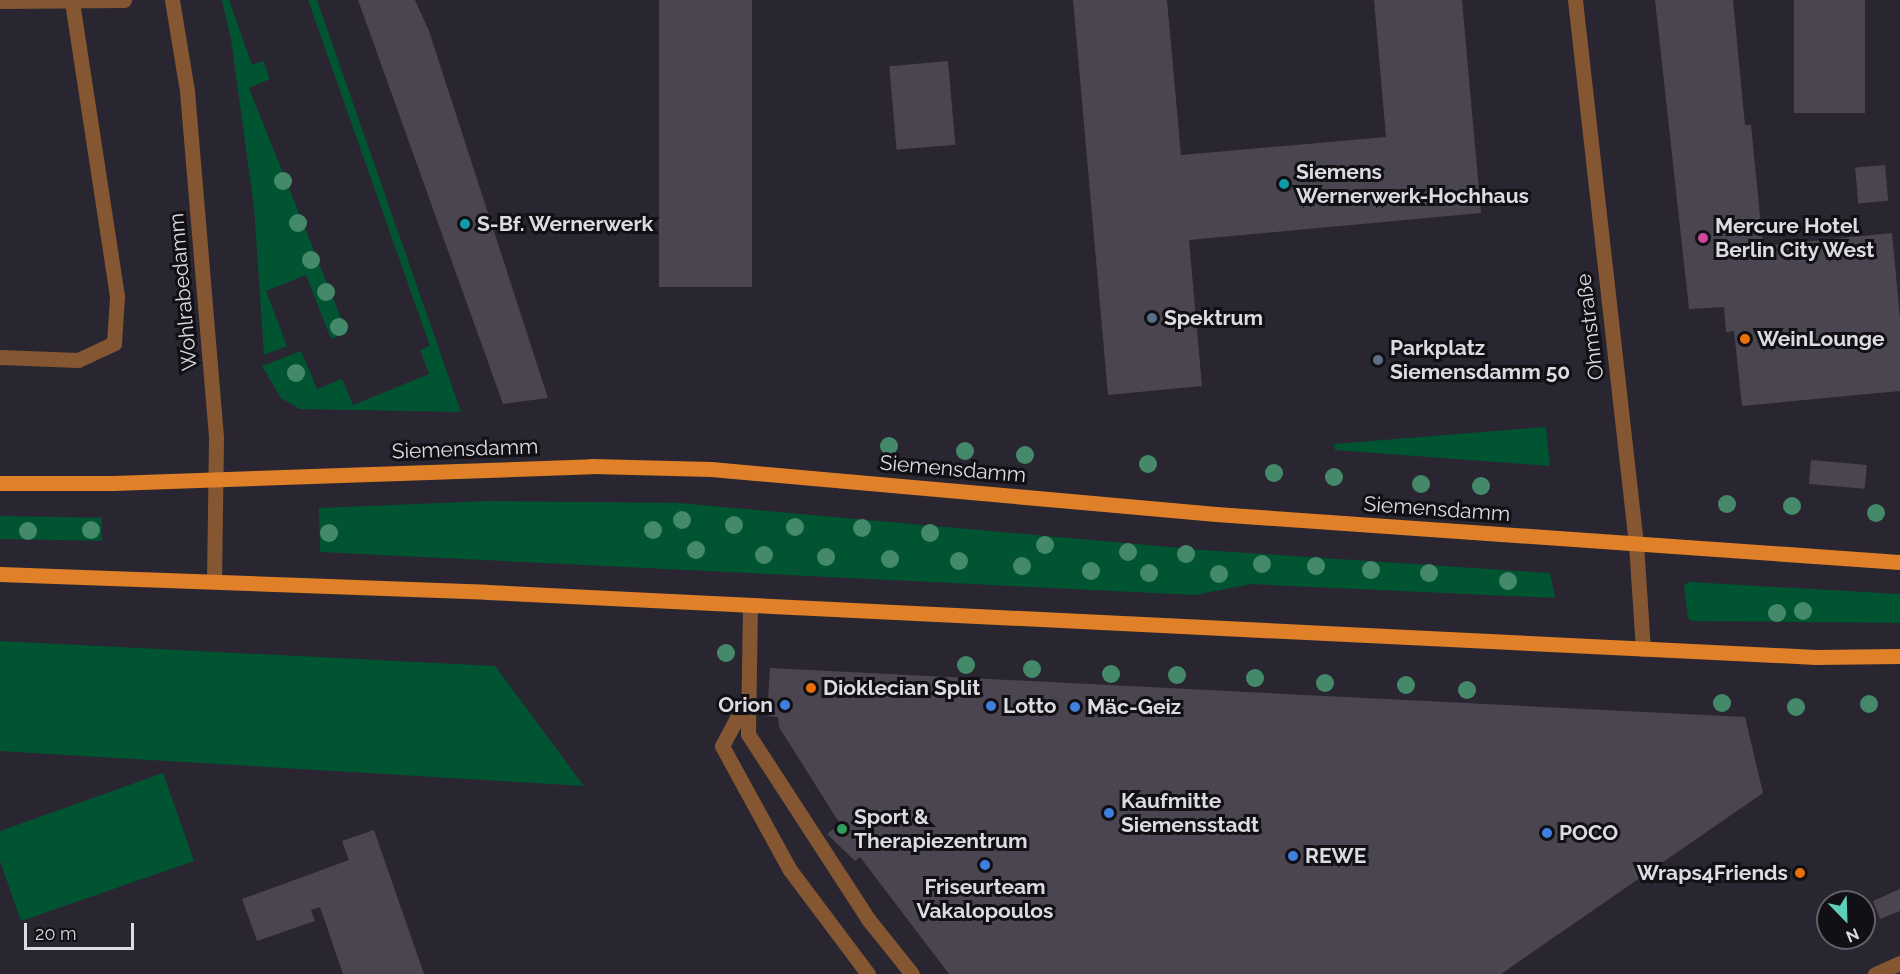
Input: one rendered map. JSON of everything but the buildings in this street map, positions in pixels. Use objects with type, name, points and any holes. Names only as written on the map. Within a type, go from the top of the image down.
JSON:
[{"type":"main road","name":"Siemensdamm","points":[[0,483],[217,480],[592,466],[711,469],[1216,514],[1900,562]]},
{"type":"main road","points":[[0,574],[214,581],[750,605],[1815,657],[1900,656]]},
{"type":"street","points":[[0,2],[124,0]]},
{"type":"street","name":"Wohlrabedamm","points":[[172,0],[187,91],[217,480],[214,581]]},
{"type":"street","name":"Ohmstraße","points":[[1575,0],[1636,544],[1643,649]]},
{"type":"street","points":[[0,357],[78,360],[114,343],[117,296],[72,2]]},
{"type":"street","points":[[750,605],[748,734],[867,919],[912,974]]},
{"type":"street","points":[[748,697],[722,746],[790,870],[868,974]]},
{"type":"street","points":[[1875,974],[1900,963]]},
{"type":"green space","points":[[222,0],[229,0],[252,65],[263,61],[270,79],[249,88],[347,333],[331,339],[306,275],[266,291],[287,346],[264,355],[254,207],[231,39]]},
{"type":"green space","points":[[308,0],[317,0],[461,412],[300,409],[281,398],[262,366],[301,351],[317,389],[342,379],[353,405],[429,374],[420,350],[430,346]]},
{"type":"green space","points":[[1546,427],[1550,466],[1335,450],[1334,444]]},
{"type":"green space","points":[[490,501],[679,503],[1203,550],[1550,573],[1555,598],[1251,584],[1195,595],[320,552],[319,508]]},
{"type":"green space","points":[[0,516],[102,518],[102,541],[0,539]]},
{"type":"green space","points":[[1689,582],[1900,594],[1900,623],[1692,621],[1688,618],[1684,586]]},
{"type":"green space","points":[[0,641],[495,666],[584,786],[0,751]]},
{"type":"green space","points":[[163,773],[194,861],[21,921],[0,861],[0,831]]},
{"type":"place","name":"Siemens Wernerwerk-Hochhaus","points":[[1284,184]]},
{"type":"place","name":"S-Bf. Wernerwerk","points":[[465,224]]},
{"type":"place","name":"Mercure Hotel Berlin City West","points":[[1703,238]]},
{"type":"place","name":"Spektrum","points":[[1152,318]]},
{"type":"place","name":"WeinLounge","points":[[1745,339]]},
{"type":"place","name":"Parkplatz Siemensdamm 50","points":[[1378,360]]},
{"type":"place","name":"Dioklecian Split","points":[[811,688]]},
{"type":"place","name":"Orion","points":[[785,705]]},
{"type":"place","name":"Lotto","points":[[991,706]]},
{"type":"place","name":"Mäc-Geiz","points":[[1075,707]]},
{"type":"place","name":"Kaufmitte Siemensstadt","points":[[1109,813]]},
{"type":"place","name":"Sport & Therapiezentrum","points":[[842,829]]},
{"type":"place","name":"POCO","points":[[1547,833]]},
{"type":"place","name":"REWE","points":[[1293,856]]},
{"type":"place","name":"Friseurteam Vakalopoulos","points":[[985,865]]},
{"type":"place","name":"Wraps4Friends","points":[[1800,873]]}]
